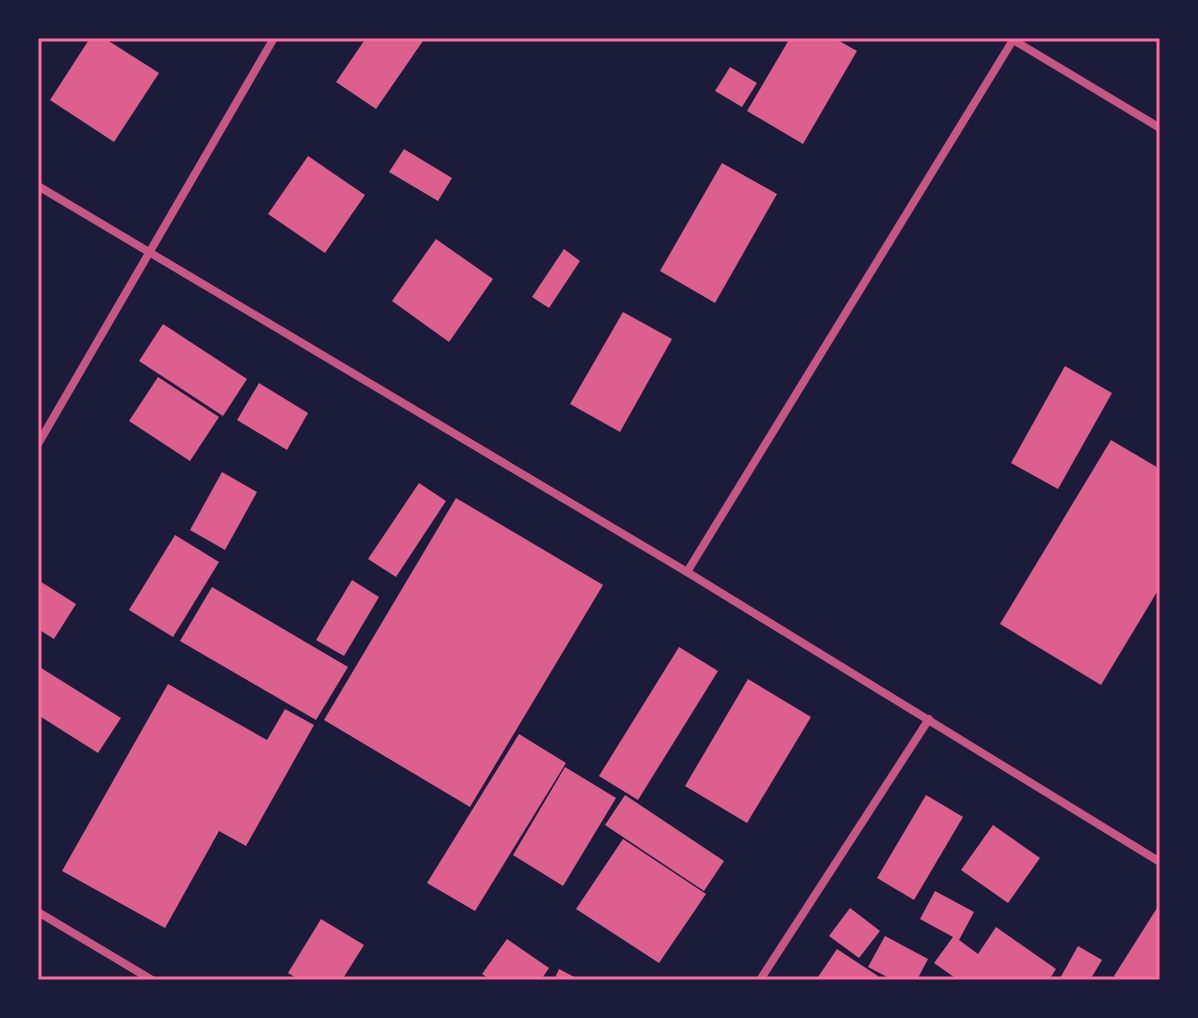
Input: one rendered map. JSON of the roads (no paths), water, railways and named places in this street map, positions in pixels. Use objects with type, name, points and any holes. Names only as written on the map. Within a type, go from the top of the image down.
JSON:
[{"type":"street","points":[[38,444],[274,38]]},
{"type":"street","points":[[687,572],[1011,39],[1160,128]]},
{"type":"street","points":[[38,186],[687,572],[1160,862]]},
{"type":"street","points":[[760,980],[929,719]]},
{"type":"street","points":[[38,912],[152,980]]}]
